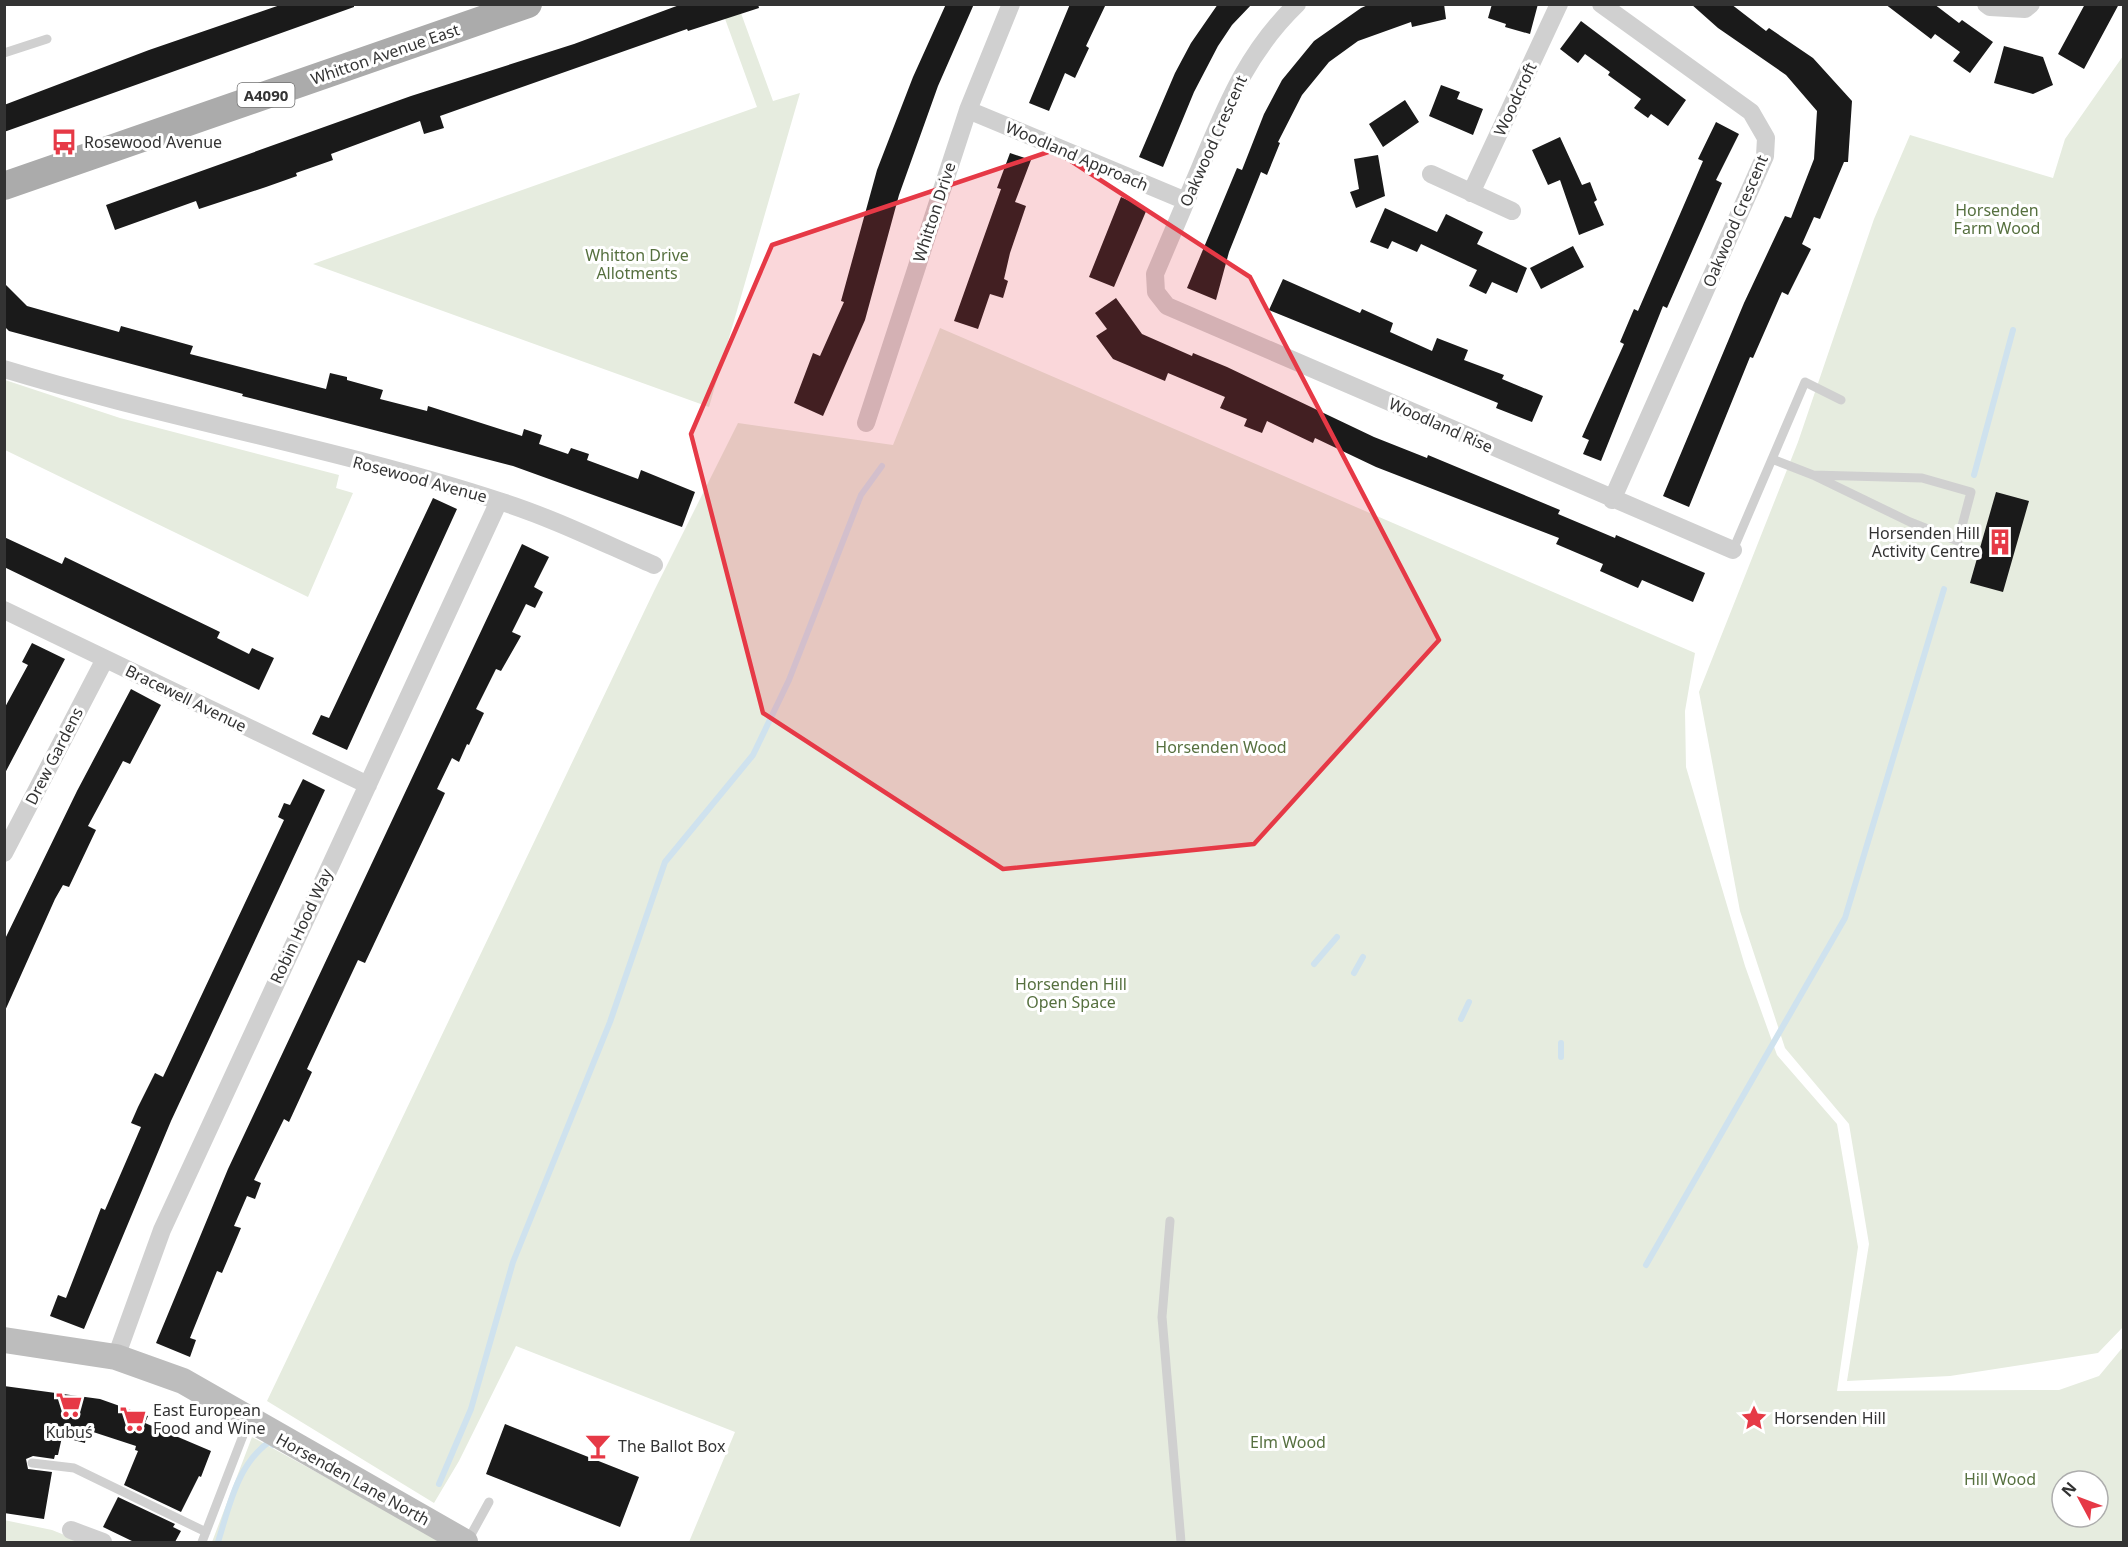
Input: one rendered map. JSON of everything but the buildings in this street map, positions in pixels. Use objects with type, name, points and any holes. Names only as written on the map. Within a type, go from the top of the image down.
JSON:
[{"type":"main road","name":"Whitton Avenue East","points":[[4,186],[528,4]]},
{"type":"street","name":"Whitton Drive","points":[[866,423],[968,110],[1011,4]]},
{"type":"street","name":"Oakwood Crescent","points":[[1156,292],[1155,274],[1227,103],[1249,60],[1275,26],[1297,4]]},
{"type":"street","name":"Woodcroft","points":[[1471,193],[1559,4]]},
{"type":"street","name":"Oakwood Crescent","points":[[1601,4],[1751,112],[1766,138],[1765,156],[1612,500]]},
{"type":"street","points":[[1986,4],[1990,7],[2025,9],[2031,4]]},
{"type":"street","name":"Woodland Approach","points":[[968,110],[1186,201]]},
{"type":"street","points":[[1431,174],[1512,211]]},
{"type":"street","name":"Woodland Rise","points":[[1156,292],[1167,306],[1612,500],[1733,550]]},
{"type":"street","name":"Rosewood Avenue","points":[[4,369],[82,392],[324,453],[499,501],[550,519],[654,565]]},
{"type":"street","name":"Robin Hood Way","points":[[116,1357],[162,1230],[499,501]]},
{"type":"street","name":"Bracewell Avenue","points":[[4,610],[368,785]]},
{"type":"street","name":"Drew Gardens","points":[[4,853],[105,659]]},
{"type":"street","name":"Horsenden Lane North","points":[[4,1340],[116,1357],[183,1381],[466,1542]]},
{"type":"street","points":[[71,1530],[103,1542]]},
{"type":"lane","points":[[4,53],[48,39]]},
{"type":"lane","points":[[1733,550],[1805,382],[1841,400]]},
{"type":"lane","points":[[1772,459],[1813,475],[1910,522],[1958,541],[1971,492],[1923,478],[1813,475]]},
{"type":"lane","points":[[1170,1221],[1162,1317],[1181,1542]]},
{"type":"lane","points":[[202,1542],[249,1420]]},
{"type":"lane","points":[[32,1463],[74,1468],[206,1532]]},
{"type":"lane","points":[[466,1542],[489,1502]]},
{"type":"highlighted area","points":[[1054,150],[1250,277],[1439,640],[1254,844],[1003,869],[763,713],[691,434],[772,245]]},
{"type":"green space","name":"Whitton Drive Allotments","points":[[720,5],[738,5],[773,101],[800,93],[709,407],[313,264],[757,107]]},
{"type":"green space","name":"Horsenden Hill Activity Centre","points":[[2123,56],[2124,1326],[2098,1353],[1950,1376],[1847,1381],[1869,1244],[1849,1124],[1785,1048],[1740,911],[1699,692],[1798,442],[1874,219],[1910,135],[2053,178],[2065,139]]},
{"type":"green space","name":"Horsenden Wood","points":[[940,328],[1695,653],[1685,711],[1686,767],[1745,966],[1777,1055],[1837,1124],[1858,1247],[1837,1391],[2059,1390],[2099,1376],[2123,1347],[2123,1542],[689,1542],[735,1432],[516,1346],[459,1461],[434,1503],[267,1401],[654,591],[738,423],[893,445]]},
{"type":"green space","points":[[5,380],[120,418],[339,475],[336,488],[353,493],[308,597],[5,450]]},
{"type":"green space","points":[[252,1437],[444,1542],[212,1542]]},
{"type":"green space","points":[[4,1520],[52,1530],[82,1542],[5,1542]]},
{"type":"waterway","points":[[1974,475],[2013,330]]},
{"type":"waterway","points":[[439,1484],[471,1409],[513,1262],[610,1022],[665,862],[753,755],[789,680],[861,495],[882,466]]},
{"type":"waterway","points":[[1646,1265],[1845,918],[1944,589]]},
{"type":"waterway","points":[[1314,964],[1337,937]]},
{"type":"waterway","points":[[1354,973],[1363,957]]},
{"type":"waterway","points":[[1461,1019],[1469,1002]]},
{"type":"waterway","points":[[1561,1043],[1561,1057]]},
{"type":"waterway","points":[[218,1542],[236,1488],[249,1462],[269,1442],[273,1445]]},
{"type":"place","name":"Rosewood Avenue","points":[[64,142]]},
{"type":"place","name":"Horsenden Hill Activity Centre","points":[[2000,542]]},
{"type":"place","name":"Kubuś","points":[[69,1405]]},
{"type":"place","name":"Horsenden Hill","points":[[1754,1418]]},
{"type":"place","name":"East European Food and Wine","points":[[133,1419]]},
{"type":"place","name":"The Ballot Box","points":[[598,1446]]},
{"type":"park label","name":"Horsenden Farm Wood","points":[[1997,219]]},
{"type":"park label","name":"Horsenden Hill Open Space","points":[[1071,993]]},
{"type":"park label","name":"Elm Wood","points":[[1288,1442]]},
{"type":"park label","name":"Hill Wood","points":[[2000,1479]]}]
